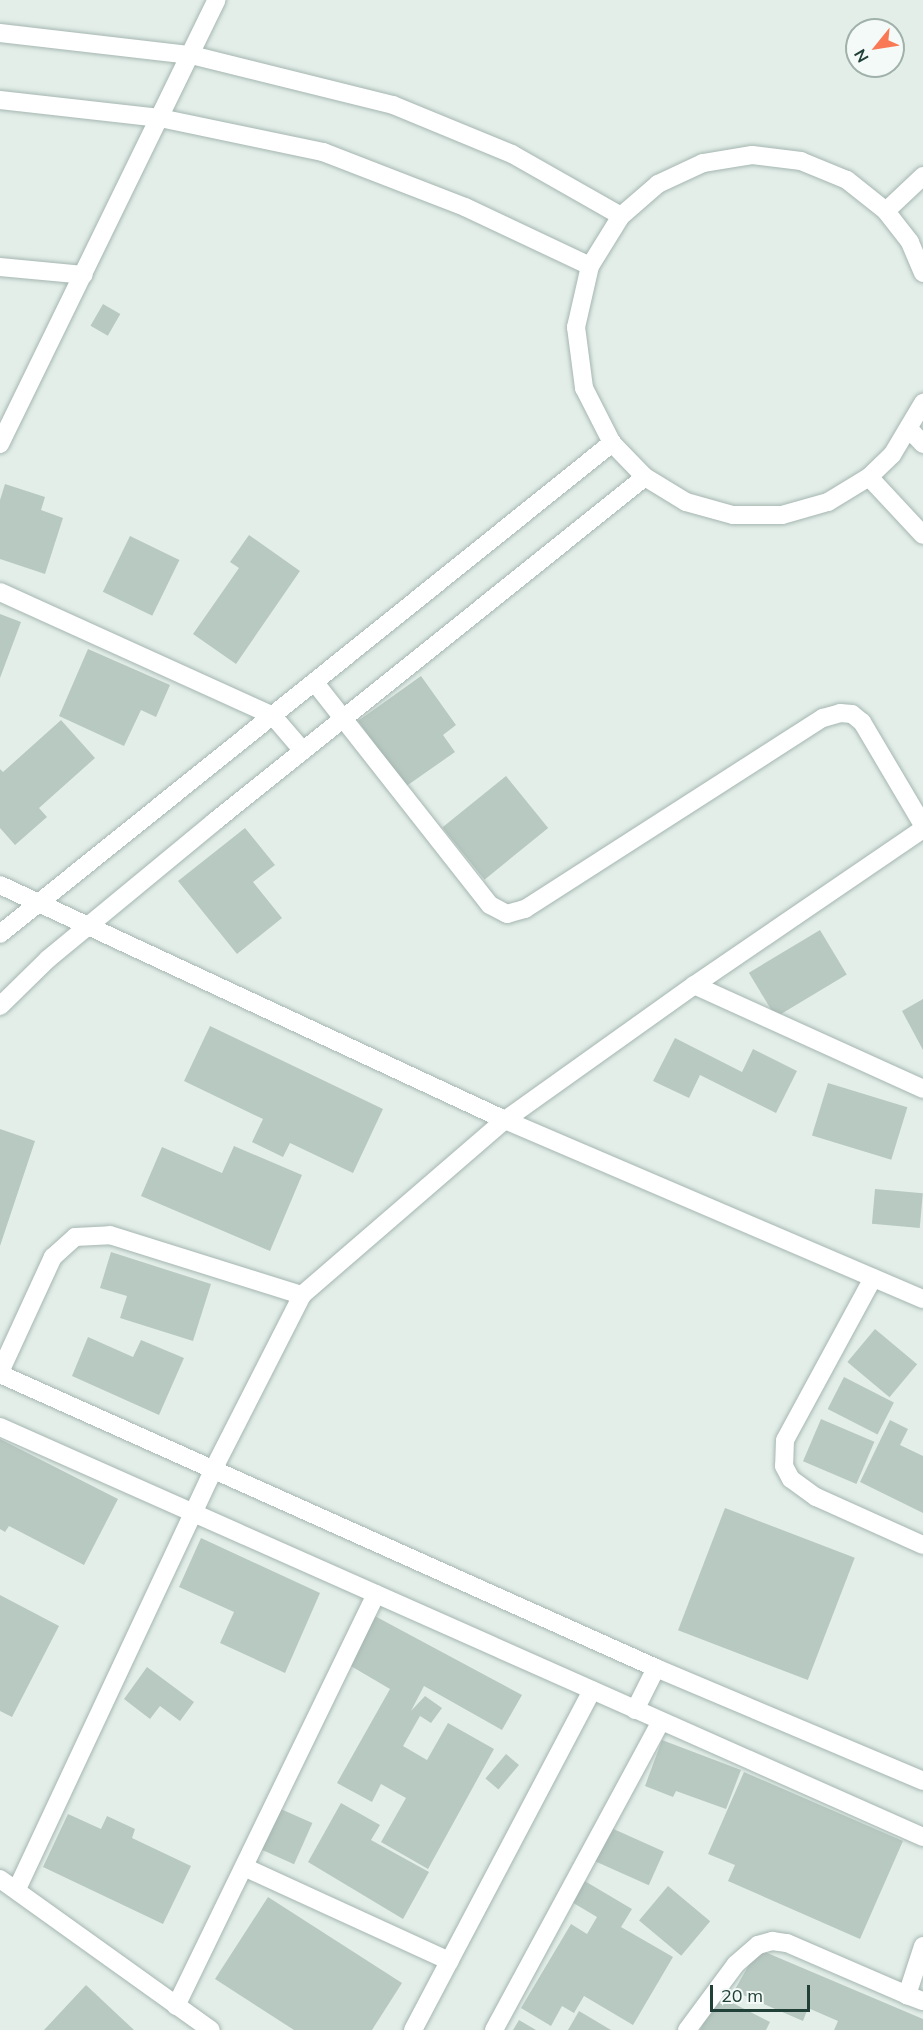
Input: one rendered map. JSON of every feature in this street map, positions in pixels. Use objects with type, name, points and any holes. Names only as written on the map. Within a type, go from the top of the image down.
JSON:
[{"type":"street","points":[[0,444],[217,0]]},
{"type":"street","points":[[0,33],[191,55],[329,87],[450,126],[574,187],[621,216]]},
{"type":"street","points":[[0,100],[160,118],[323,152],[465,207],[590,266]]},
{"type":"street","points":[[923,273],[917,237],[838,176],[801,161],[752,155],[703,163],[658,184],[621,216],[590,266],[576,327],[583,378],[612,443],[645,477],[686,502],[733,515],[782,515],[828,502],[869,477],[910,430],[923,403]]},
{"type":"street","points":[[886,211],[923,176]]},
{"type":"street","points":[[0,267],[84,275]]},
{"type":"street","points":[[910,430],[923,444]]},
{"type":"street","points":[[0,934],[316,684],[612,443]]},
{"type":"street","points":[[0,1006],[48,959],[645,477]]},
{"type":"street","points":[[869,477],[923,535]]},
{"type":"street","points":[[0,592],[273,716],[303,751]]},
{"type":"street","points":[[17,1889],[213,1470],[302,1295],[505,1120],[694,985],[923,827],[862,722],[852,714],[840,713],[823,718],[525,909],[507,914],[490,905],[316,684]]},
{"type":"street","points":[[0,885],[42,901],[505,1120],[923,1299]]},
{"type":"street","points":[[694,985],[923,1089]]},
{"type":"street","points":[[302,1295],[110,1235],[75,1237],[52,1257],[0,1373],[656,1668],[923,1780]]},
{"type":"street","points":[[873,1278],[785,1440],[784,1466],[797,1485],[816,1497],[923,1545]]},
{"type":"street","points":[[0,1427],[923,1837]]},
{"type":"street","points":[[176,2006],[376,1594]]},
{"type":"street","points":[[635,1710],[656,1668]]},
{"type":"street","points":[[413,2030],[592,1690]]},
{"type":"street","points":[[494,2030],[661,1721]]},
{"type":"street","points":[[244,1867],[449,1961]]},
{"type":"street","points":[[0,1879],[211,2030]]},
{"type":"street","points":[[687,2030],[736,1964],[758,1945],[772,1941],[788,1943],[915,1998],[923,1946]]},
{"type":"building","points":[[103,304],[120,314],[108,336],[90,326]]},
{"type":"building","points":[[5,484],[45,497],[41,510],[63,518],[45,574],[0,559],[0,500]]},
{"type":"building","points":[[249,535],[300,571],[236,664],[193,634],[239,568],[230,562]]},
{"type":"building","points":[[130,536],[179,560],[152,616],[103,592]]},
{"type":"building","points":[[0,614],[21,622],[0,678]]},
{"type":"building","points":[[88,649],[170,685],[156,717],[141,710],[124,746],[59,716]]},
{"type":"building","points":[[421,676],[456,725],[443,735],[455,752],[405,787],[358,721]]},
{"type":"building","points":[[61,720],[95,758],[39,808],[47,817],[15,845],[0,828],[0,769],[3,772]]},
{"type":"building","points":[[506,776],[548,828],[484,880],[442,828]]},
{"type":"building","points":[[245,828],[275,865],[253,882],[282,918],[237,954],[178,881]]},
{"type":"building","points":[[820,930],[847,975],[776,1017],[749,973]]},
{"type":"building","points":[[923,999],[923,1050],[902,1011]]},
{"type":"building","points":[[210,1026],[383,1109],[353,1173],[290,1143],[283,1157],[252,1142],[263,1119],[184,1081]]},
{"type":"building","points":[[675,1038],[742,1072],[753,1049],[797,1071],[776,1113],[700,1075],[689,1098],[653,1081]]},
{"type":"building","points":[[828,1083],[907,1107],[891,1160],[812,1136]]},
{"type":"building","points":[[0,1129],[35,1141],[0,1246]]},
{"type":"building","points":[[234,1146],[302,1175],[270,1251],[141,1196],[162,1147],[222,1173]]},
{"type":"building","points":[[875,1189],[923,1193],[920,1228],[872,1224]]},
{"type":"building","points":[[111,1252],[211,1284],[193,1341],[120,1318],[127,1296],[100,1288]]},
{"type":"building","points":[[875,1329],[917,1364],[889,1397],[847,1362]]},
{"type":"building","points":[[88,1337],[133,1357],[141,1340],[184,1358],[159,1415],[72,1376]]},
{"type":"building","points":[[844,1377],[894,1402],[878,1434],[828,1409]]},
{"type":"building","points":[[821,1419],[874,1442],[856,1484],[803,1461]]},
{"type":"building","points":[[890,1420],[908,1429],[900,1445],[923,1456],[923,1513],[860,1482]]},
{"type":"building","points":[[0,1439],[118,1499],[84,1565],[9,1526],[5,1532],[0,1529]]},
{"type":"building","points":[[725,1508],[855,1558],[808,1680],[678,1630]]},
{"type":"building","points":[[201,1538],[320,1593],[285,1673],[220,1643],[234,1612],[179,1587]]},
{"type":"building","points":[[0,1595],[59,1626],[12,1717],[0,1711]]},
{"type":"building","points":[[371,1614],[522,1695],[502,1730],[424,1686],[411,1711],[425,1696],[442,1708],[431,1723],[420,1716],[403,1746],[427,1760],[448,1723],[494,1749],[428,1869],[381,1842],[406,1798],[381,1784],[372,1802],[337,1783],[390,1689],[344,1662]]},
{"type":"building","points":[[147,1667],[194,1702],[180,1721],[160,1706],[150,1719],[124,1699]]},
{"type":"building","points":[[662,1740],[741,1770],[726,1809],[676,1791],[673,1797],[645,1786]]},
{"type":"building","points":[[506,1754],[519,1765],[498,1789],[485,1779]]},
{"type":"building","points":[[744,1772],[903,1841],[860,1939],[728,1881],[735,1865],[708,1854]]},
{"type":"building","points":[[341,1803],[380,1825],[371,1840],[429,1872],[403,1919],[308,1862]]},
{"type":"building","points":[[274,1806],[312,1823],[294,1864],[256,1847]]},
{"type":"building","points":[[68,1814],[101,1829],[107,1816],[135,1829],[132,1838],[191,1866],[163,1924],[43,1867]]},
{"type":"building","points":[[609,1827],[664,1851],[649,1885],[594,1861]]},
{"type":"building","points":[[583,1880],[632,1909],[621,1927],[673,1957],[633,2025],[584,1996],[574,2013],[562,2006],[551,2026],[521,2008],[571,1924],[587,1934],[597,1917],[570,1901]]},
{"type":"building","points":[[668,1886],[710,1921],[681,1956],[639,1920]]},
{"type":"building","points":[[268,1897],[402,1983],[372,2030],[294,2030],[215,1979]]},
{"type":"building","points":[[758,1949],[923,2019],[923,2030],[834,2030],[838,2021],[808,2008],[803,2021],[734,1991]]},
{"type":"building","points":[[86,1985],[134,2030],[44,2030]]},
{"type":"building","points":[[717,1995],[770,2022],[766,2030],[700,2030]]},
{"type":"building","points":[[579,2011],[611,2030],[568,2030]]},
{"type":"building","points":[[519,2020],[536,2030],[513,2030]]}]
